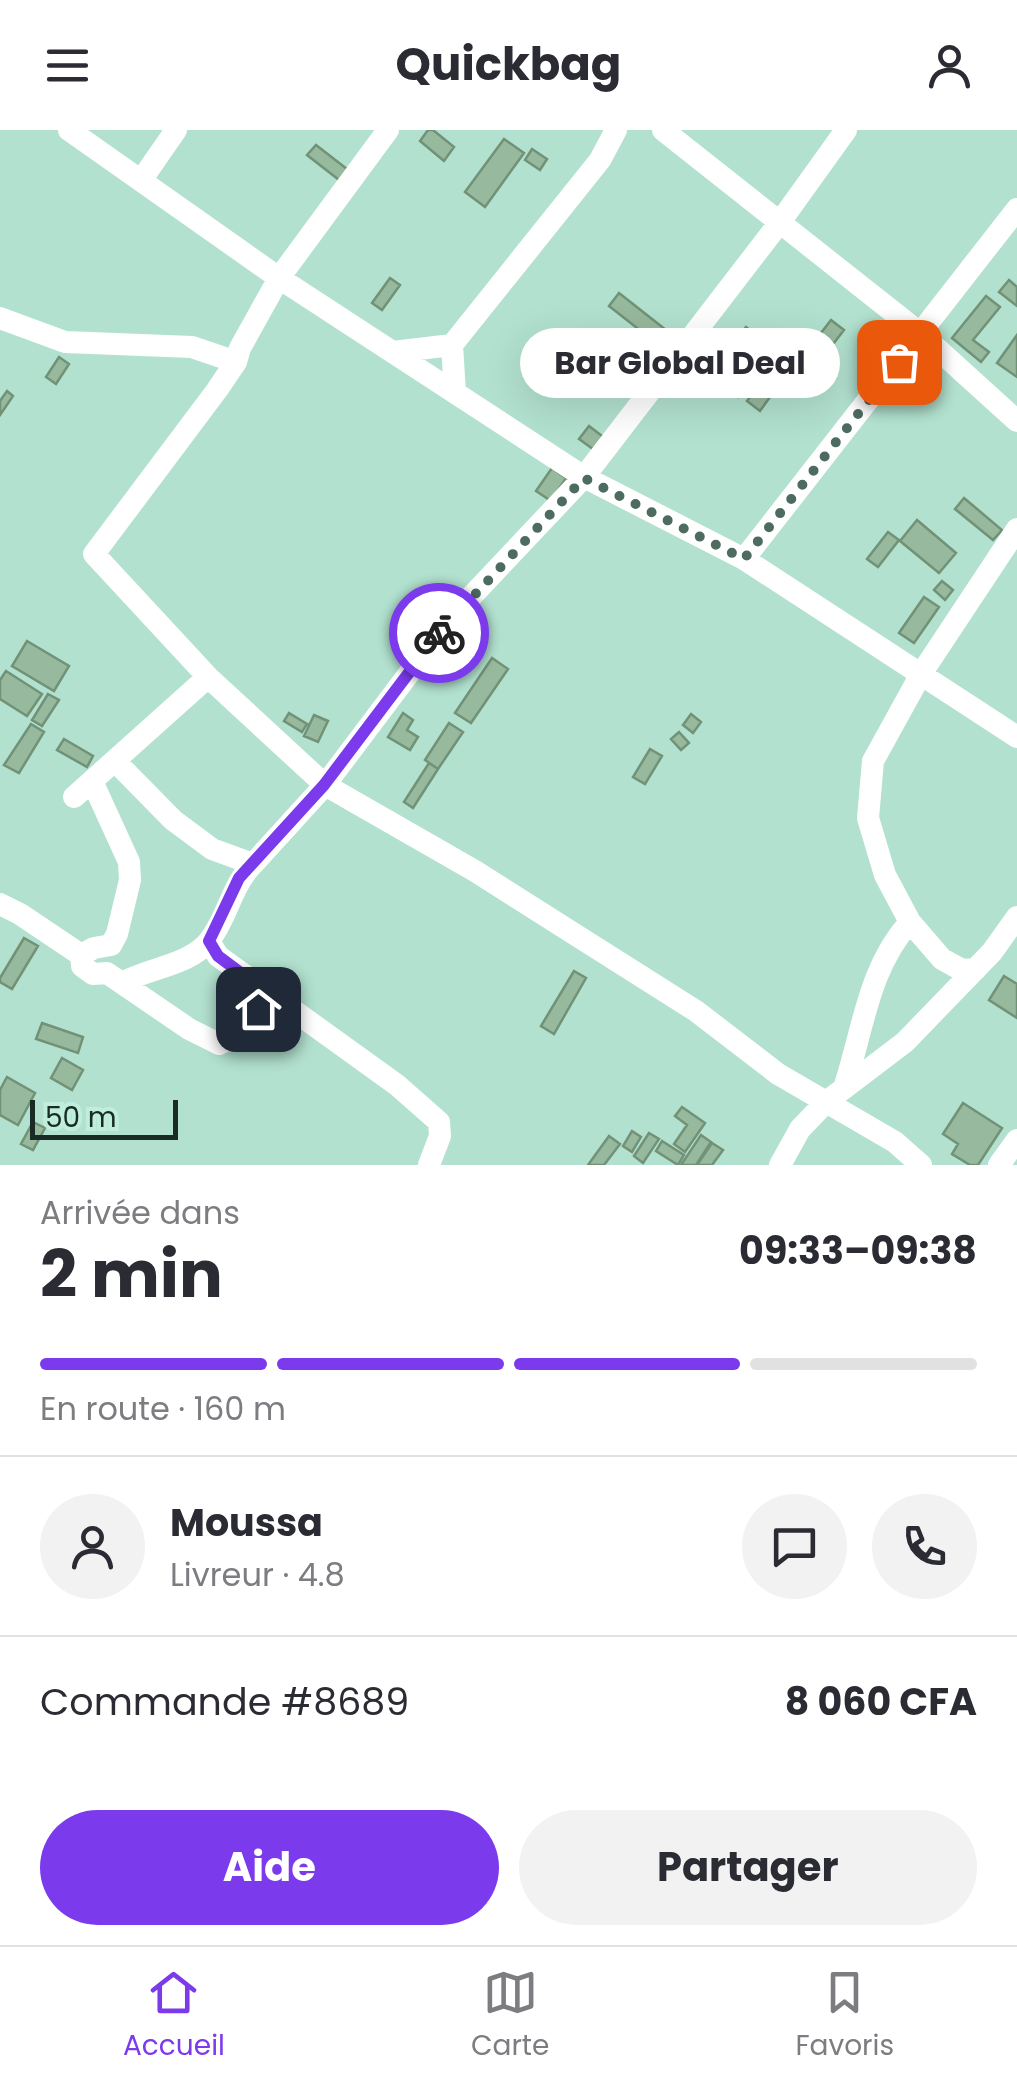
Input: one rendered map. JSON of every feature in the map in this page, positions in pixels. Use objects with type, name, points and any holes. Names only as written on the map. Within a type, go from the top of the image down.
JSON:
[{"type":"street","points":[[69,130],[280,278],[584,478],[744,559],[1017,737]]},
{"type":"street","points":[[142,179],[176,130]]},
{"type":"street","points":[[388,130],[280,278],[236,362],[94,554],[208,677],[324,785],[475,871],[696,1010],[778,1074],[835,1095],[922,1165]]},
{"type":"street","points":[[455,393],[452,344],[600,160],[616,130]]},
{"type":"street","points":[[663,130],[921,334],[1017,421]]},
{"type":"street","points":[[115,978],[193,955],[209,941],[239,878],[324,785],[450,618],[584,478],[846,130]]},
{"type":"street","points":[[744,559],[1017,209]]},
{"type":"street","points":[[0,318],[65,342],[192,347],[236,362]]},
{"type":"street","points":[[393,352],[452,344]]},
{"type":"street","points":[[976,969],[962,970],[942,959],[910,922],[885,875],[868,818],[872,761],[921,674],[1017,528]]},
{"type":"street","points":[[81,955],[111,944],[130,880],[128,862],[83,790],[208,677]]},
{"type":"street","points":[[114,761],[173,820],[212,849],[253,864]]},
{"type":"street","points":[[0,904],[81,955]]},
{"type":"street","points":[[780,1165],[800,1130],[835,1095],[904,1042],[976,969],[1017,917]]},
{"type":"street","points":[[835,1095],[859,1043],[868,993],[886,956],[910,922]]},
{"type":"street","points":[[209,941],[218,956],[397,1085],[440,1122],[440,1136],[428,1165]]},
{"type":"street","points":[[111,944],[117,956],[115,978]]},
{"type":"street","points":[[81,955],[82,966],[93,974],[115,978],[189,1029],[219,1044],[236,1037],[266,992]]},
{"type":"street","points":[[999,1165],[1017,1140]]},
{"type":"building","points":[[428,130],[454,147],[444,161],[420,141]]},
{"type":"building","points":[[504,139],[524,153],[485,207],[465,192]]},
{"type":"building","points":[[316,145],[347,169],[339,180],[307,155]]},
{"type":"building","points":[[532,149],[547,159],[540,170],[525,160]]},
{"type":"building","points":[[390,278],[400,285],[382,310],[372,303]]},
{"type":"building","points":[[1009,280],[1017,287],[1017,306],[999,292]]},
{"type":"building","points":[[619,293],[666,330],[656,343],[609,306]]},
{"type":"building","points":[[986,296],[1000,307],[973,340],[989,352],[981,362],[952,338]]},
{"type":"building","points":[[831,320],[844,330],[813,370],[800,360]]},
{"type":"building","points":[[746,327],[775,351],[738,397],[708,373]]},
{"type":"building","points":[[633,330],[663,353],[654,365],[623,342]]},
{"type":"building","points":[[1017,335],[1017,377],[997,363]]},
{"type":"building","points":[[781,354],[794,364],[760,411],[747,401]]},
{"type":"building","points":[[59,357],[69,364],[56,384],[46,377]]},
{"type":"building","points":[[7,391],[13,396],[0,415],[0,401]]},
{"type":"building","points":[[589,426],[606,439],[597,452],[579,439]]},
{"type":"building","points":[[552,468],[566,478],[551,501],[536,491]]},
{"type":"building","points":[[964,498],[1002,530],[993,540],[955,509]]},
{"type":"building","points":[[917,520],[956,553],[939,573],[900,541]]},
{"type":"building","points":[[888,532],[899,540],[878,567],[867,559]]},
{"type":"building","points":[[942,581],[953,590],[945,600],[934,590]]},
{"type":"building","points":[[924,597],[939,607],[914,643],[899,633]]},
{"type":"building","points":[[27,641],[69,666],[54,691],[12,666]]},
{"type":"building","points":[[492,658],[508,669],[471,723],[455,713]]},
{"type":"building","points":[[6,671],[42,694],[27,716],[0,699],[0,680]]},
{"type":"building","points":[[48,694],[59,700],[42,726],[32,720]]},
{"type":"building","points":[[289,713],[307,724],[302,732],[284,721]]},
{"type":"building","points":[[403,713],[413,720],[407,730],[418,737],[410,750],[388,737]]},
{"type":"building","points":[[691,714],[701,722],[693,733],[683,725]]},
{"type":"building","points":[[314,715],[328,721],[318,742],[304,736]]},
{"type":"building","points":[[449,723],[463,732],[438,769],[425,760]]},
{"type":"building","points":[[31,724],[44,732],[19,773],[4,765]]},
{"type":"building","points":[[679,732],[689,743],[681,750],[671,739]]},
{"type":"building","points":[[64,739],[93,756],[87,767],[57,750]]},
{"type":"building","points":[[650,749],[662,756],[645,784],[633,777]]},
{"type":"building","points":[[429,763],[438,769],[413,808],[404,802]]},
{"type":"building","points":[[24,938],[38,946],[12,989],[0,978]]},
{"type":"building","points":[[574,971],[586,978],[554,1034],[541,1026]]},
{"type":"building","points":[[1004,976],[1017,984],[1017,1018],[989,1000]]},
{"type":"building","points":[[42,1023],[83,1037],[78,1053],[36,1039]]},
{"type":"building","points":[[62,1058],[83,1070],[72,1090],[51,1078]]},
{"type":"building","points":[[7,1077],[35,1093],[18,1125],[0,1115],[0,1090]]},
{"type":"building","points":[[963,1103],[1002,1128],[978,1165],[970,1165],[952,1154],[958,1144],[943,1134]]},
{"type":"building","points":[[682,1107],[705,1123],[685,1152],[674,1144],[687,1125],[675,1116]]},
{"type":"building","points":[[33,1122],[45,1128],[33,1150],[21,1144]]},
{"type":"building","points":[[632,1131],[641,1137],[632,1152],[623,1146]]},
{"type":"building","points":[[649,1133],[659,1139],[643,1163],[634,1156]]},
{"type":"building","points":[[701,1135],[711,1142],[696,1165],[681,1165]]},
{"type":"building","points":[[609,1136],[620,1144],[604,1165],[588,1165]]},
{"type":"building","points":[[662,1141],[684,1155],[678,1165],[656,1151]]},
{"type":"building","points":[[712,1143],[723,1150],[712,1165],[697,1165]]},
{"type":"way so far","points":[[439,633],[584,478],[744,559],[899,362]]},
{"type":"place","name":"Bar Global Deal","points":[[899,362]]},
{"type":"route","points":[[258,1009],[266,992],[218,956],[209,941],[239,878],[324,785],[439,633]]}]
